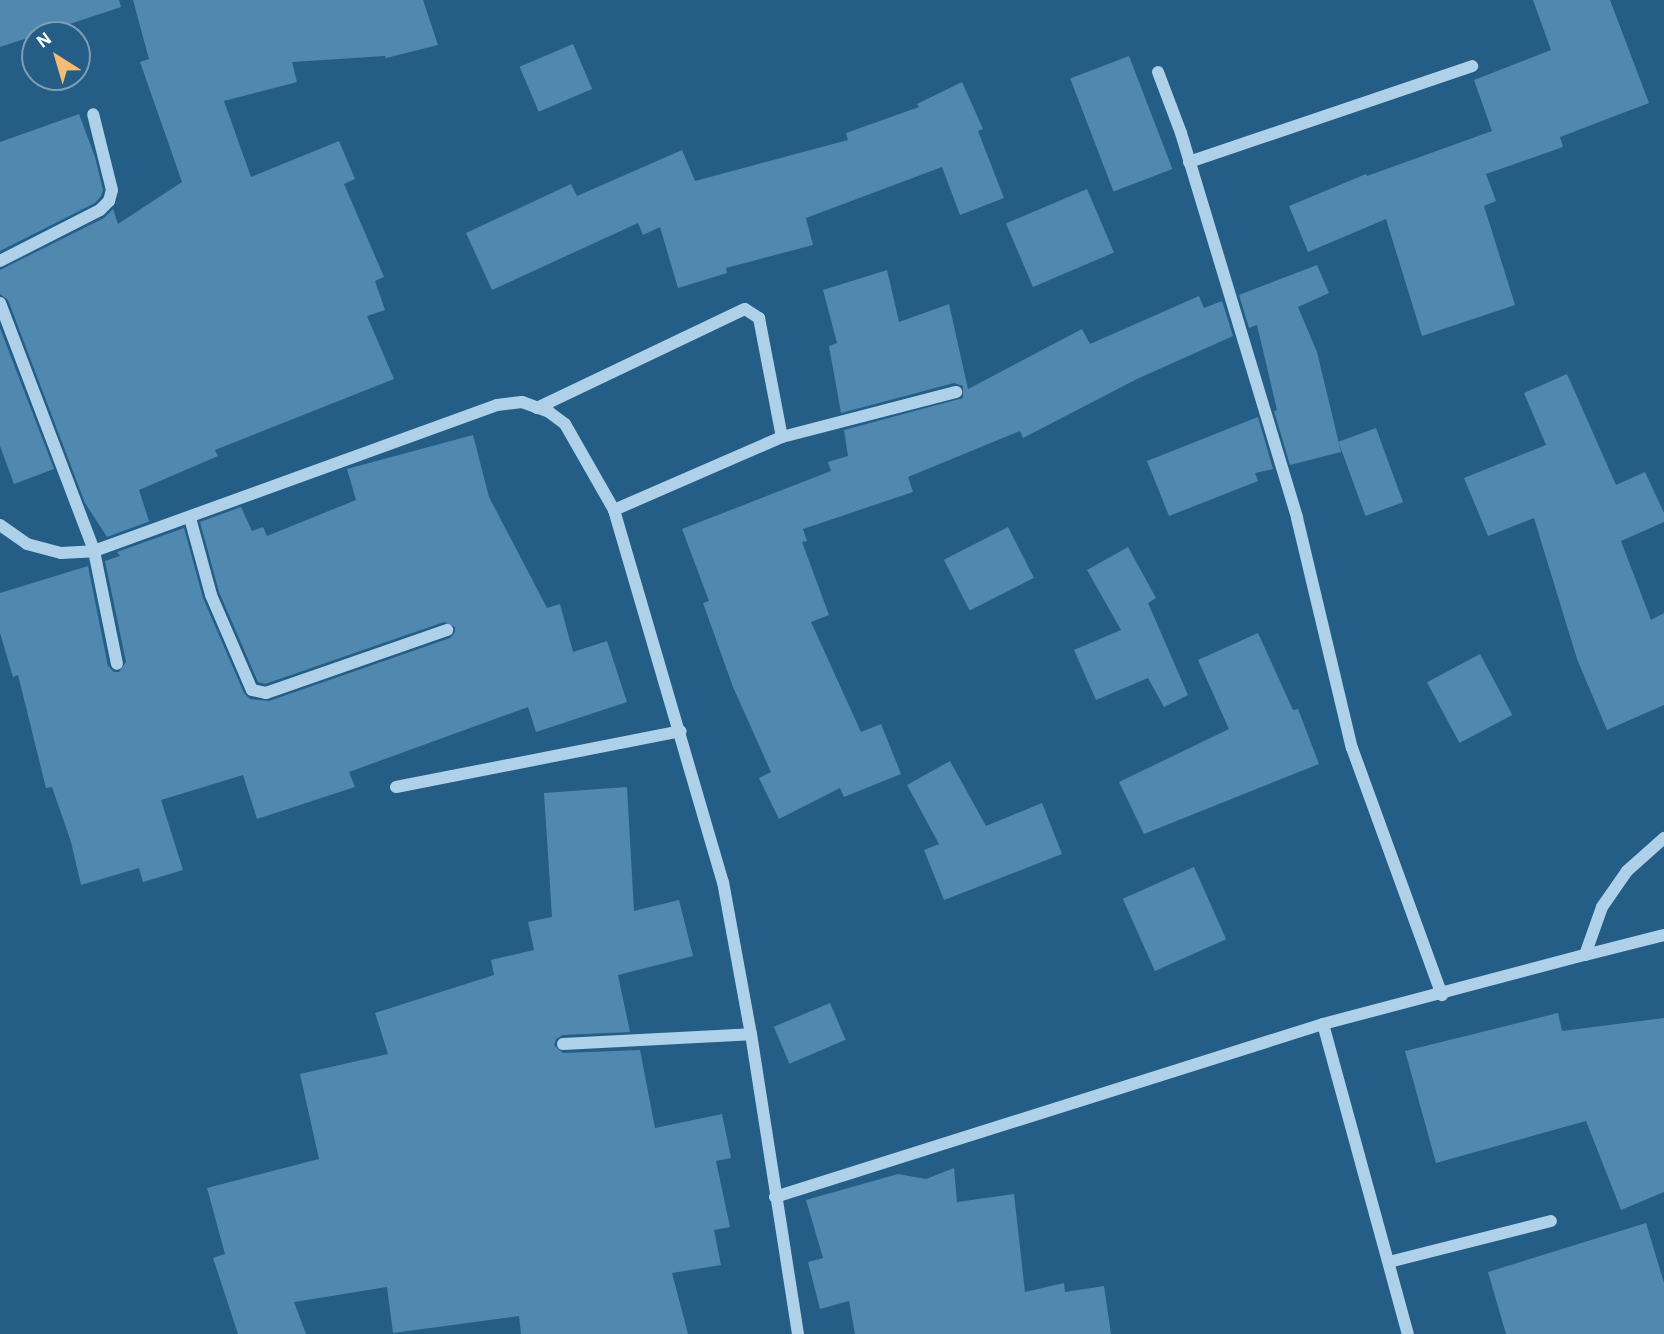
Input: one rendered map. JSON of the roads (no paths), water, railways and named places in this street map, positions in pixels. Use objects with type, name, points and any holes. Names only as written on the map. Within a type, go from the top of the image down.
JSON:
[{"type":"street","points":[[1189,162],[1472,66]]},
{"type":"street","points":[[1158,72],[1189,162],[1297,518],[1352,748],[1442,995]]},
{"type":"street","points":[[0,261],[100,210],[109,201],[112,190],[93,114]]},
{"type":"street","points":[[0,303],[94,551],[117,664]]},
{"type":"street","points":[[537,408],[745,309],[759,318],[782,437]]},
{"type":"street","points":[[614,510],[782,437],[956,392]]},
{"type":"street","points":[[0,525],[27,544],[61,553],[94,551],[497,405],[522,402],[549,412],[565,425],[614,510],[681,731],[723,882],[751,1034],[798,1334]]},
{"type":"street","points":[[190,518],[211,595],[252,690],[266,693],[447,630]]},
{"type":"street","points":[[396,788],[681,731]]},
{"type":"street","points":[[1585,955],[1602,907],[1627,871],[1664,838]]},
{"type":"street","points":[[775,1197],[1323,1024],[1664,935]]},
{"type":"street","points":[[1323,1024],[1408,1334]]},
{"type":"street","points":[[563,1044],[751,1034]]},
{"type":"street","points":[[1389,1262],[1550,1221]]}]
